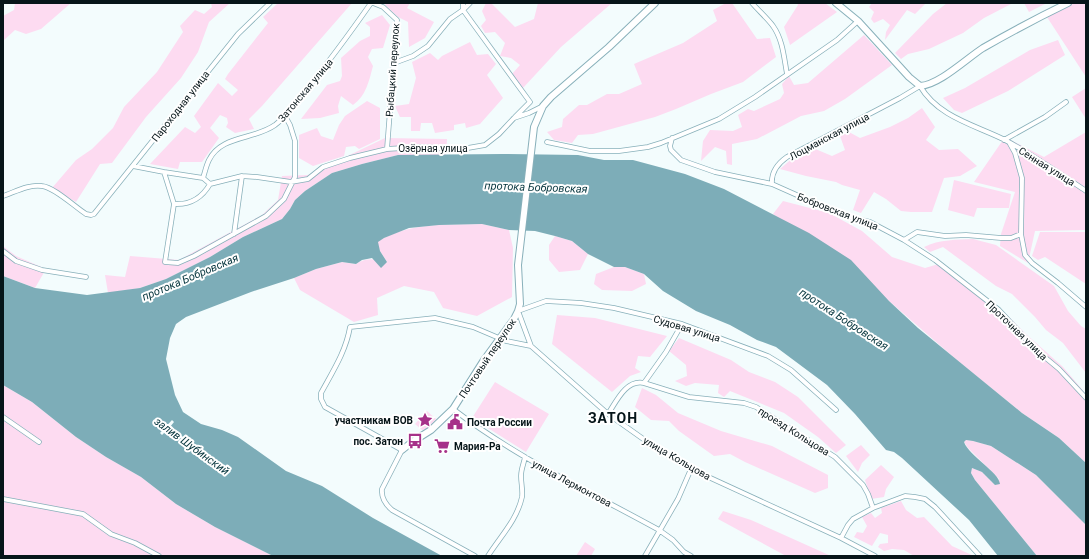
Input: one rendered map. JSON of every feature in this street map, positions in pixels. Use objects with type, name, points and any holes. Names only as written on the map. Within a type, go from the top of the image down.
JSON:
[{"type":"street","name":"Пароходная улица","points":[[3,196],[31,186],[42,186],[54,191],[86,214],[94,214],[238,34],[270,3]]},
{"type":"street","name":"Рыбацкий переулок","points":[[372,3],[383,7],[397,20],[387,148]]},
{"type":"street","name":"Затонская улица","points":[[203,178],[209,160],[218,148],[227,143],[265,131],[285,116],[328,64],[372,3]]},
{"type":"street","points":[[463,3],[463,10],[530,102],[514,118]]},
{"type":"street","points":[[394,63],[413,56],[428,46],[450,19],[470,3]]},
{"type":"street","name":"Озёрная улица","points":[[518,311],[520,304],[518,265],[534,127],[543,106],[551,97],[609,47],[655,3]]},
{"type":"street","points":[[752,3],[773,27],[778,36],[782,47],[787,74]]},
{"type":"street","points":[[836,3],[858,21],[908,77],[920,86],[926,96],[936,105],[947,113],[1006,141],[1016,153],[1022,178],[1021,234],[1025,255],[1032,263],[1086,307]]},
{"type":"street","name":"Лоцманская улица","points":[[772,184],[771,179],[774,170],[778,164],[787,157],[920,86],[927,86],[1002,37],[1068,3]]},
{"type":"street","points":[[547,142],[590,151],[619,151],[648,147],[672,138],[719,119],[755,97],[836,40],[858,21]]},
{"type":"street","points":[[1006,141],[1066,102]]},
{"type":"street","name":"Озёрная улица","points":[[210,184],[242,176],[257,176],[291,182],[308,179],[323,167],[387,148],[420,147],[462,149],[485,145],[499,134],[514,118],[530,113],[543,106]]},
{"type":"street","points":[[164,172],[174,204],[164,262],[178,263],[194,256],[266,216],[284,199],[291,182],[295,177],[295,141],[290,125],[285,116]]},
{"type":"street","points":[[672,138],[670,146],[671,150],[681,160],[715,172],[772,184]]},
{"type":"street","name":"Сенная улица","points":[[1006,141],[1031,155],[1086,191]]},
{"type":"street","points":[[133,166],[203,178],[210,184],[205,192],[196,200],[182,205],[174,204]]},
{"type":"street","points":[[234,234],[242,176]]},
{"type":"street","name":"Бобровская улица","points":[[772,184],[844,216],[870,222],[904,240]]},
{"type":"street","points":[[904,240],[918,232],[945,236],[966,235],[1001,238],[1011,238],[1021,234]]},
{"type":"street","name":"Проточная улица","points":[[904,240],[935,260],[999,310],[1035,349],[1059,369],[1086,398]]},
{"type":"street","points":[[3,251],[16,261],[42,270],[86,277]]},
{"type":"street","name":"Судовая улица","points":[[518,311],[546,301],[581,303],[614,308],[682,324],[768,356],[791,370],[836,410]]},
{"type":"street","name":"Почтовый переулок","points":[[402,450],[431,430],[453,409],[518,311]]},
{"type":"street","name":"улица Кольцова","points":[[518,311],[531,346],[608,414],[656,448],[691,469],[841,538],[875,556]]},
{"type":"street","points":[[475,556],[404,517],[392,510],[387,505],[382,494],[382,489],[402,450],[325,408],[321,393],[344,351],[350,327],[435,318],[473,327],[499,339],[531,346]]},
{"type":"street","points":[[608,414],[621,394],[627,388],[633,383],[644,383],[666,352],[682,324]]},
{"type":"street","name":"проезд Кольцова","points":[[644,383],[689,397],[744,403],[756,407],[835,458],[863,485],[873,508]]},
{"type":"street","name":"улица Лермонтова","points":[[453,409],[500,442],[659,530],[673,540],[684,552],[691,556]]},
{"type":"street","points":[[3,417],[39,442]]},
{"type":"street","points":[[488,556],[500,536],[507,530],[520,504],[522,495],[521,475],[526,457]]},
{"type":"street","points":[[645,556],[678,499],[691,469]]},
{"type":"street","points":[[841,538],[853,519],[873,508],[905,496],[915,497],[925,499],[935,507],[980,556]]},
{"type":"street","points":[[3,499],[83,514],[111,534],[135,543],[159,556]]},
{"type":"shaded area","points":[[15,3],[71,3],[41,29],[26,34],[15,30],[3,41],[3,16],[14,10]]},
{"type":"shaded area","points":[[211,3],[230,3],[209,22],[198,52],[181,78],[146,117],[112,163],[100,164],[76,202],[52,188],[76,160],[92,149],[113,128],[124,107],[157,72],[183,32],[180,26],[195,10],[204,14],[212,7]]},
{"type":"shaded area","points":[[278,3],[352,3],[249,119],[254,129],[235,133],[226,127],[228,123],[227,118],[220,115],[210,128],[219,138],[202,162],[180,162],[178,169],[150,164],[185,127],[195,133],[201,127],[194,116],[218,83],[232,96],[238,90],[225,79],[268,23],[263,17]]},
{"type":"shaded area","points":[[387,3],[410,3],[407,8],[434,22],[425,38],[409,47],[408,22],[398,17],[385,5]]},
{"type":"shaded area","points":[[486,3],[491,3],[515,27],[534,19],[538,3],[612,3],[561,47],[523,88],[512,74],[520,65],[511,58],[500,56],[505,43],[495,32],[485,33],[481,26],[486,20],[482,11]]},
{"type":"shaded area","points":[[726,3],[732,3],[757,39],[770,38],[776,57],[743,82],[655,117],[593,134],[578,135],[572,143],[554,140],[547,132],[562,127],[563,119],[579,105],[587,105],[607,94],[619,94],[642,84],[634,64],[683,43],[717,21],[713,10]]},
{"type":"shaded area","points":[[797,3],[825,3],[837,12],[790,45],[784,27],[798,5]]},
{"type":"shaded area","points":[[872,3],[926,3],[915,14],[907,10],[885,40],[886,32],[890,25],[883,19],[874,23],[871,19],[874,12],[869,7]]},
{"type":"shaded area","points":[[947,3],[1013,3],[984,18],[963,33],[929,49],[908,54],[901,59],[895,53],[933,14]]},
{"type":"shaded area","points":[[1024,3],[1047,3],[1029,12]]},
{"type":"shaded area","points":[[1068,3],[1086,3],[1086,77],[1045,14]]},
{"type":"shaded area","points":[[382,15],[390,25],[383,48],[372,49],[368,57],[373,66],[366,88],[361,97],[353,105],[341,96],[338,106],[339,113],[320,118],[301,119],[327,85],[340,81],[342,76],[341,58],[360,41],[370,36],[370,27],[365,23]]},
{"type":"shaded area","points":[[864,35],[892,65],[845,99],[824,111],[801,116],[757,139],[732,144],[732,165],[727,164],[726,151],[715,147],[701,161],[703,141],[710,130],[733,131],[742,127],[738,115],[748,109],[754,111],[780,99],[784,93],[782,84],[789,76],[794,85],[808,83]]},
{"type":"shaded area","points":[[1058,40],[1065,55],[1008,91],[962,113],[954,110],[943,98],[965,88],[1030,50]]},
{"type":"shaded area","points":[[470,42],[477,55],[488,54],[496,64],[487,75],[503,98],[480,124],[466,128],[465,123],[454,125],[454,130],[435,133],[432,123],[421,123],[420,131],[411,131],[411,117],[400,117],[395,106],[409,104],[416,78],[412,62],[430,53],[438,60],[442,56]]},
{"type":"shaded area","points":[[1086,88],[1086,119],[1072,97]]},
{"type":"shaded area","points":[[367,101],[380,108],[380,139],[359,149],[355,146],[346,147],[344,156],[313,166],[299,158],[299,135],[317,128],[321,136],[333,140],[339,125],[345,116]]},
{"type":"shaded area","points":[[922,108],[935,127],[926,140],[939,150],[958,149],[977,166],[960,176],[944,178],[932,212],[901,211],[874,192],[861,213],[853,210],[860,190],[836,182],[780,169],[795,156],[813,148],[832,156],[845,150],[840,136],[849,132],[860,138],[890,127],[908,118]]},
{"type":"shaded area","points":[[1086,132],[1086,230],[1035,231],[1028,263],[1000,246],[1001,234],[1015,192],[974,182],[1005,137],[1044,157]]},
{"type":"shaded area","points":[[385,138],[447,139],[446,155],[398,155],[332,173],[305,191],[295,200],[282,219],[243,237],[210,257],[166,279],[140,288],[108,293],[105,275],[125,277],[130,256],[179,260],[262,215],[278,200],[282,176],[308,175]]},
{"type":"shaded area","points":[[954,180],[1011,194],[1009,208],[977,208],[974,217],[948,210]]},
{"type":"shaded area","points":[[783,201],[829,213],[862,231],[892,257],[925,268],[942,263],[1001,309],[1027,335],[1063,367],[1086,394],[1086,463],[1059,438],[1022,413],[958,361],[889,301],[773,214]]},
{"type":"shaded area","points":[[482,224],[509,230],[513,248],[512,297],[477,316],[443,308],[434,292],[404,286],[377,298],[378,315],[354,322],[300,290],[294,278],[316,269],[342,262],[356,264],[364,260],[371,259],[387,262],[380,251],[377,242],[402,231],[428,226]]},
{"type":"shaded area","points":[[1040,232],[1086,232],[1086,284],[1045,257],[1038,260],[1032,256]]},
{"type":"shaded area","points":[[555,236],[572,241],[588,254],[580,270],[559,272],[549,260],[549,245]]},
{"type":"shaded area","points":[[973,239],[996,245],[1054,286],[1068,311],[1081,326],[1086,329],[1086,373],[1063,343],[1046,330],[1012,294],[996,286],[943,247],[930,252],[924,247],[942,241]]},
{"type":"shaded area","points":[[3,246],[16,256],[46,269],[35,288],[3,276]]},
{"type":"shaded area","points":[[614,267],[625,267],[644,274],[646,284],[632,291],[602,290],[594,284],[596,274]]},
{"type":"shaded area","points":[[557,315],[595,318],[667,336],[650,357],[638,356],[635,368],[641,372],[630,376],[612,392],[552,344]]},
{"type":"shaded area","points":[[679,338],[731,360],[749,372],[775,382],[798,397],[846,445],[836,453],[818,437],[784,413],[730,391],[724,397],[718,393],[719,385],[695,383],[686,386],[675,381],[687,376],[686,365],[669,351]]},
{"type":"shaded area","points":[[495,382],[549,414],[526,452],[472,418]]},
{"type":"shaded area","points":[[3,385],[32,402],[76,437],[106,457],[141,477],[176,504],[215,527],[273,556],[3,556]]},
{"type":"shaded area","points":[[642,388],[656,395],[678,413],[721,431],[772,446],[828,475],[828,488],[815,493],[730,454],[714,456],[679,431],[669,421],[651,420],[635,407]]},
{"type":"shaded area","points":[[427,411],[436,419],[427,429],[422,430],[415,424]]},
{"type":"shaded area","points":[[966,440],[991,446],[1036,475],[1086,525],[1086,556],[1037,556],[975,480],[971,473],[972,468],[982,472],[995,485],[999,479],[968,448],[964,442]]},
{"type":"shaded area","points":[[861,445],[870,455],[862,463],[858,472],[846,456]]},
{"type":"shaded area","points":[[881,465],[894,477],[886,489],[884,497],[871,499],[865,480]]},
{"type":"shaded area","points":[[901,501],[906,510],[917,518],[924,517],[952,546],[974,556],[914,556],[904,550],[892,549],[884,551],[878,547],[880,544],[888,543],[888,535],[880,533],[872,546],[854,537],[857,532],[863,533],[867,526],[862,517],[871,513],[875,518],[882,513],[881,508]]},
{"type":"shaded area","points":[[723,511],[751,520],[831,556],[786,556],[718,519]]},
{"type":"shaded area","points":[[585,542],[595,549],[591,556],[576,556]]},
{"type":"water","points":[[398,155],[578,155],[604,160],[633,160],[685,174],[724,189],[809,233],[851,260],[889,301],[918,328],[1022,413],[1059,438],[1086,463],[1086,525],[1036,475],[991,446],[966,440],[964,442],[967,447],[995,474],[1000,484],[995,485],[982,472],[972,468],[971,473],[975,480],[1037,556],[998,556],[969,520],[902,458],[894,452],[886,450],[855,414],[827,385],[776,347],[757,340],[730,325],[696,311],[663,291],[644,274],[625,267],[614,267],[588,254],[572,241],[535,231],[509,230],[482,224],[439,225],[409,228],[378,242],[380,251],[387,262],[381,268],[372,258],[362,260],[356,264],[342,262],[316,269],[186,317],[176,324],[170,338],[166,359],[175,395],[183,412],[201,424],[222,430],[238,437],[286,471],[322,486],[373,518],[442,556],[273,556],[215,527],[176,504],[141,477],[106,457],[76,437],[32,402],[3,385],[3,276],[35,288],[87,295],[140,288],[166,279],[210,257],[243,237],[282,219],[295,200],[305,191],[332,173]]},
{"type":"pier","points":[[172,420],[174,422],[170,427],[176,433],[205,452],[203,454],[168,429],[162,435],[160,433]]},
{"type":"place","name":"участникам ВОВ","points":[[425,420]]},
{"type":"place","name":"Почта России","points":[[455,422]]},
{"type":"place","name":"пос. Затон","points":[[415,441]]},
{"type":"place","name":"Мария-Ра","points":[[442,446]]},
{"type":"district","name":"ЗАТОН","points":[[613,418]]},
{"type":"water label","name":"протока Бобровская","points":[[536,187]]},
{"type":"water label","name":"протока Бобровская","points":[[190,277]]},
{"type":"water label","name":"протока Бобровская","points":[[844,319]]},
{"type":"water label","name":"залив Шубинский","points":[[192,446]]}]
